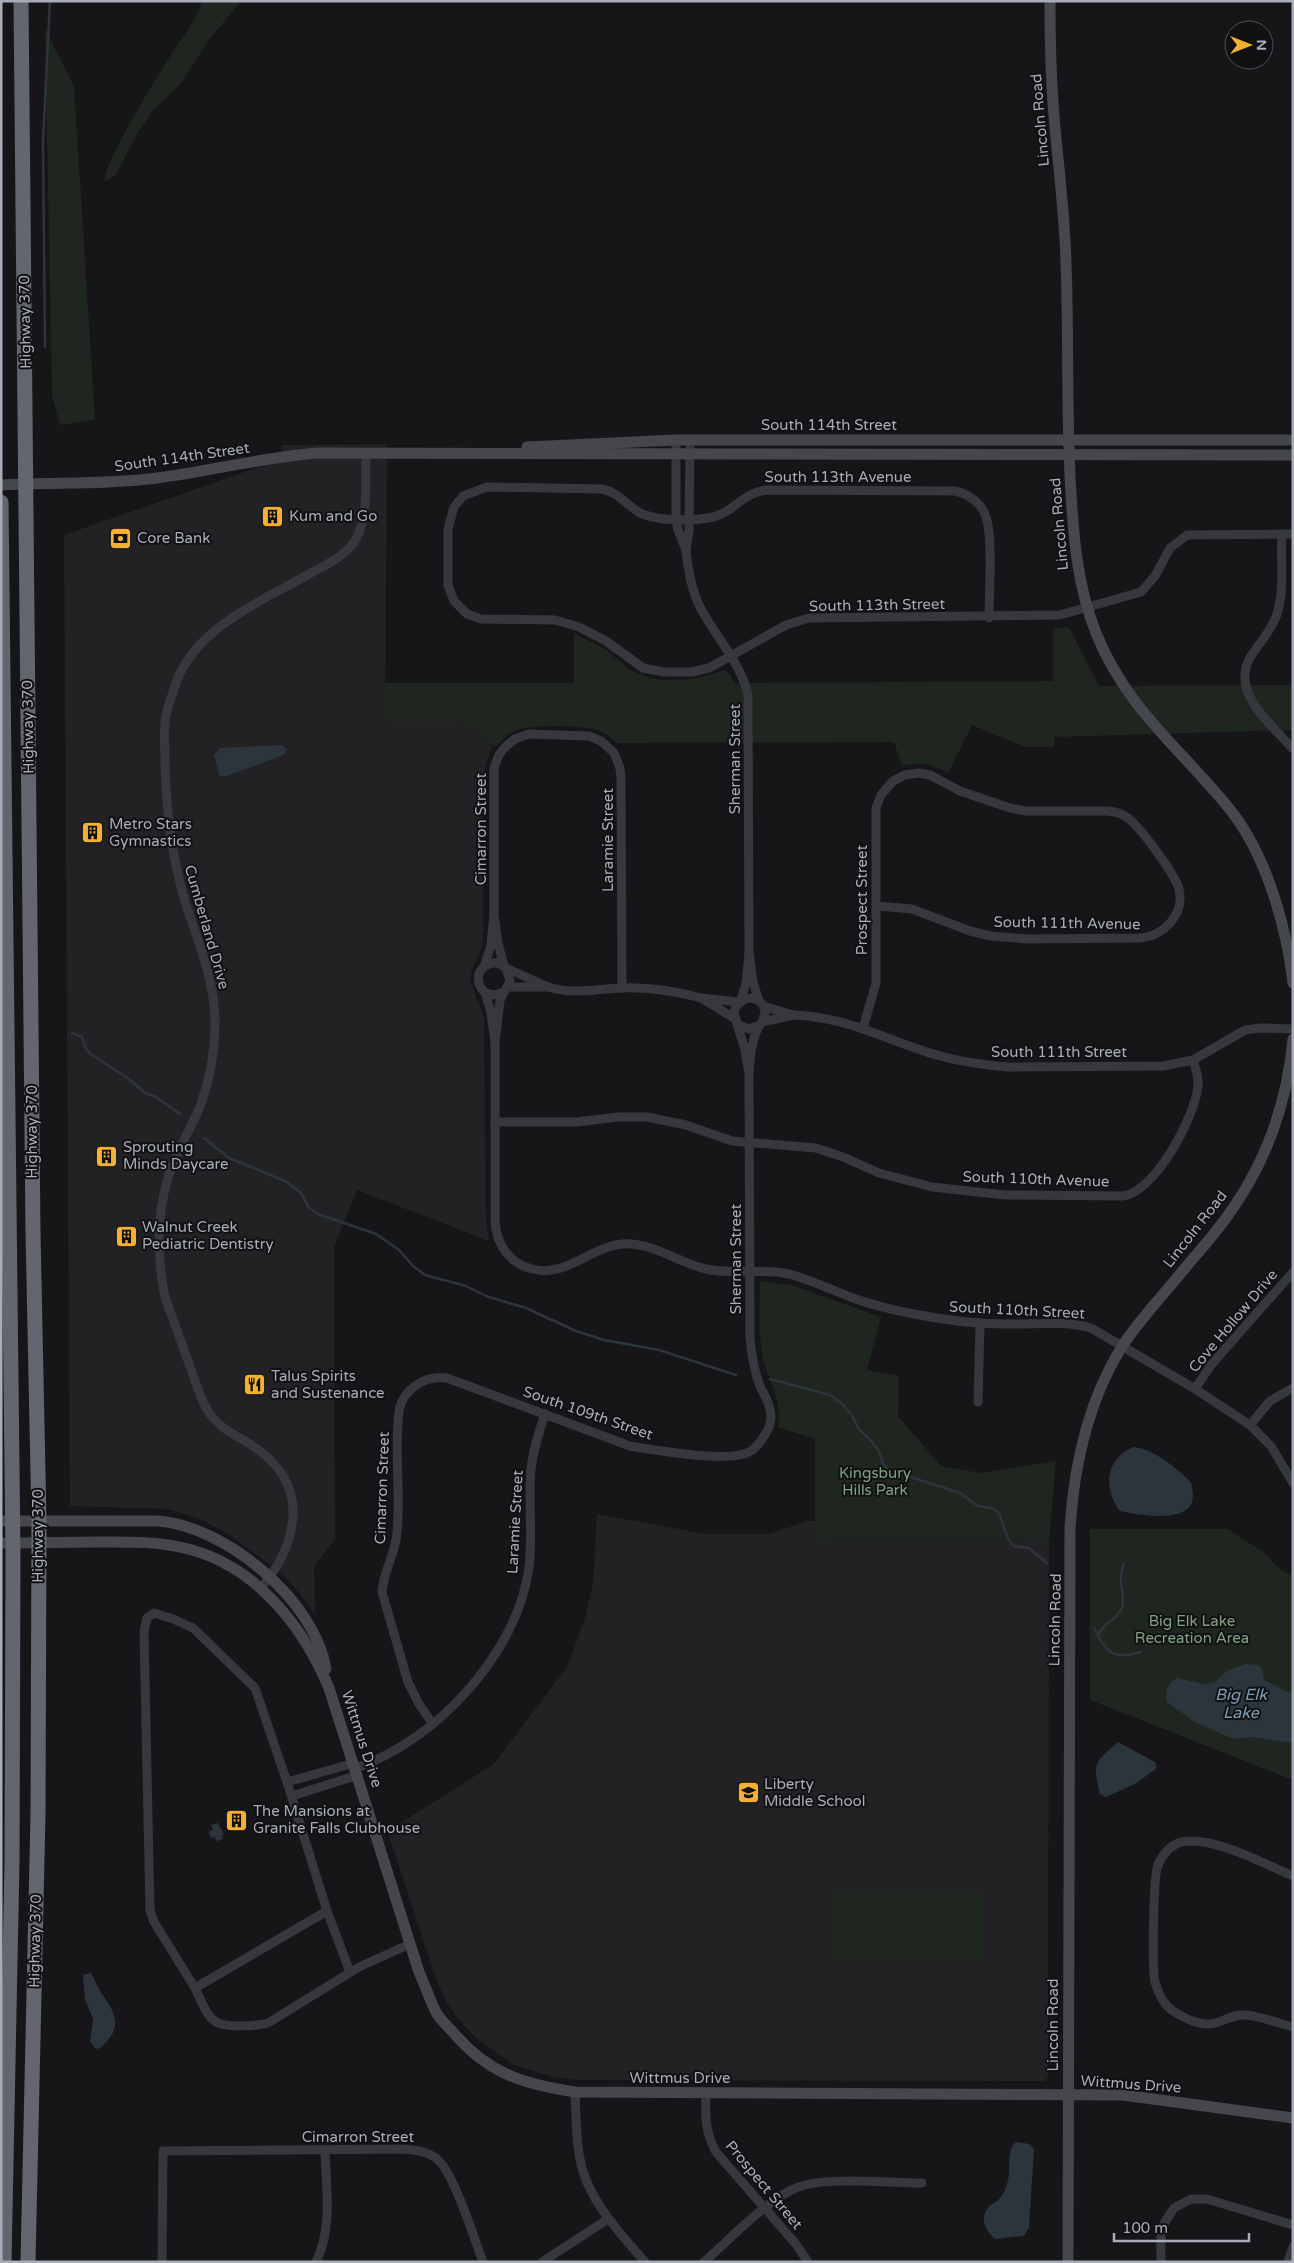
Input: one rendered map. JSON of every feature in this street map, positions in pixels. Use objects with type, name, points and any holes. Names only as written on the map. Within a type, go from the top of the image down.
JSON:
[{"type":"highway","name":"Highway 370","points":[[21,1],[33,1233],[39,1521],[38,1814],[28,2262]]},
{"type":"highway","name":"Highway 370","points":[[1,502],[7,1543],[12,1862],[4,2262]]},
{"type":"street","name":"Lincoln Road","points":[[1050,1],[1051,73],[1066,261],[1068,454],[1074,548],[1086,608],[1111,666],[1136,705],[1230,809],[1248,839],[1276,901],[1285,934],[1293,983]]},
{"type":"street","name":"South 114th Street","points":[[366,454],[676,440],[1293,440]]},
{"type":"street","name":"Sherman Street","points":[[676,440],[676,519],[686,550]]},
{"type":"street","name":"Sherman Street","points":[[690,440],[689,519],[686,550],[690,579],[698,604],[744,681],[749,706],[749,953],[746,983],[740,1001]]},
{"type":"street","name":"South 114th Street","points":[[1,485],[125,481],[158,478],[286,455],[318,453],[1293,455]]},
{"type":"street","name":"Cumberland Drive","points":[[260,1589],[270,1577],[285,1552],[290,1538],[293,1510],[291,1496],[279,1470],[268,1458],[257,1448],[229,1433],[207,1410],[165,1297],[162,1278],[159,1229],[162,1200],[168,1176],[201,1104],[212,1064],[215,1024],[211,986],[172,852],[166,799],[164,734],[166,714],[180,675],[204,641],[237,615],[338,557],[355,540],[363,518],[366,454]]},
{"type":"street","name":"South 113th Avenue","points":[[460,608],[454,601],[448,585],[448,529],[454,507],[469,493],[488,488],[602,489],[614,492],[643,514],[656,518],[676,519],[706,518],[722,514],[746,496],[768,490],[948,490],[968,495],[980,506],[987,518],[989,533],[989,618]]},
{"type":"street","points":[[1282,534],[1281,595],[1278,612],[1274,624],[1244,670],[1244,684],[1251,700],[1293,749]]},
{"type":"street","name":"South 113th Street","points":[[460,608],[481,619],[555,620],[579,627],[606,641],[636,664],[655,672],[698,671],[709,668],[786,624],[809,618],[989,618],[1060,615],[1141,592],[1148,586],[1170,548],[1187,535],[1293,534]]},
{"type":"street","name":"Cimarron Street","points":[[484,967],[490,946],[494,914],[494,778],[496,762],[504,748],[521,736],[561,734]]},
{"type":"street","name":"Laramie Street","points":[[561,734],[583,734],[601,741],[614,753],[620,768],[622,988]]},
{"type":"street","name":"Prospect Street","points":[[863,1028],[876,983],[876,808],[883,791],[897,778],[914,774],[930,775],[960,791],[1020,810],[1106,811],[1119,813],[1133,822],[1172,872],[1180,897]]},
{"type":"street","name":"South 111th Avenue","points":[[877,906],[912,909],[970,931],[991,936],[1027,939],[1138,938],[1156,934],[1166,928],[1176,914],[1180,897]]},
{"type":"street","name":"Cimarron Street","points":[[494,914],[498,943],[505,967]]},
{"type":"street","name":"Sherman Street","points":[[749,953],[753,982],[761,1004]]},
{"type":"street","points":[[548,987],[506,990],[494,995],[485,992],[480,987],[479,973],[484,967],[493,963],[505,967],[521,977],[548,987],[574,992],[622,988],[662,990],[701,998],[740,1001],[750,998],[761,1004],[765,1015],[761,1024],[749,1029],[741,1027],[735,1020],[701,998]]},
{"type":"street","points":[[494,1042],[498,1009],[510,981],[505,967]]},
{"type":"street","points":[[485,992],[490,1010],[494,1042],[495,1122]]},
{"type":"street","points":[[735,1020],[734,1010],[740,1001]]},
{"type":"street","name":"South 111th Street","points":[[761,1004],[793,1015],[826,1018],[863,1028],[939,1056],[986,1065],[1030,1068],[1164,1066],[1194,1060],[1245,1030],[1261,1028],[1293,1029]]},
{"type":"street","name":"South 111th Street","points":[[761,1024],[793,1015]]},
{"type":"street","name":"Sherman Street","points":[[735,1020],[744,1046],[749,1073]]},
{"type":"street","name":"Sherman Street","points":[[761,1024],[752,1046],[749,1073],[749,1143],[750,1337],[752,1356],[760,1387],[770,1405],[771,1420],[762,1439]]},
{"type":"street","name":"Lincoln Road","points":[[1068,2262],[1068,1728],[1071,1506],[1081,1451],[1090,1415],[1105,1379],[1122,1346],[1146,1313],[1226,1217],[1252,1178],[1273,1133],[1280,1111],[1286,1088],[1293,1039]]},
{"type":"street","name":"South 110th Avenue","points":[[495,1122],[577,1122],[618,1117],[647,1117],[686,1125],[724,1139],[749,1143],[816,1148],[894,1178],[952,1190],[1020,1195],[1126,1195],[1138,1190],[1150,1180],[1181,1132],[1198,1088],[1194,1060]]},
{"type":"street","name":"South 110th Street","points":[[495,1122],[496,1232],[502,1248],[508,1256],[522,1266],[535,1270],[552,1271],[565,1268],[600,1249],[628,1244],[650,1248],[704,1268],[729,1272],[777,1272],[798,1277],[856,1299],[912,1314],[980,1324],[1081,1325],[1091,1328],[1195,1389],[1250,1425]]},
{"type":"street","name":"Cove Hollow Drive","points":[[1195,1389],[1211,1365],[1293,1272]]},
{"type":"street","points":[[978,1402],[980,1324]]},
{"type":"street","name":"South 109th Street","points":[[407,1393],[425,1380],[444,1378],[630,1446],[654,1451],[730,1456],[748,1452],[762,1439]]},
{"type":"street","points":[[1293,1388],[1270,1401],[1250,1425],[1271,1446],[1293,1483]]},
{"type":"street","name":"Cimarron Street","points":[[407,1393],[401,1404],[398,1418],[397,1536],[383,1584],[382,1597],[408,1682],[419,1704],[433,1724]]},
{"type":"street","name":"Laramie Street","points":[[356,1769],[377,1760],[433,1724],[463,1696],[508,1632],[520,1604],[530,1561],[531,1468],[535,1444],[545,1414]]},
{"type":"street","name":"Wittmus Drive","points":[[7,1521],[174,1522],[197,1529],[236,1552],[270,1577],[298,1606],[315,1632],[324,1655],[329,1688]]},
{"type":"street","name":"Wittmus Drive","points":[[7,1543],[156,1543],[185,1548],[207,1555],[251,1580],[274,1601],[304,1637],[317,1660],[329,1688],[419,1972],[437,2014],[464,2046],[486,2063],[511,2078],[545,2088],[575,2092],[1123,2096],[1293,2118]]},
{"type":"street","points":[[350,1972],[327,1911],[292,1796],[255,1688],[193,1628],[174,1619],[154,1614],[147,1618],[144,1632],[150,1910],[154,1922],[207,2011],[216,2022],[226,2025],[262,2025],[350,1972],[384,1954],[410,1944]]},
{"type":"street","points":[[287,1782],[356,1769]]},
{"type":"street","points":[[292,1796],[356,1769]]},
{"type":"street","points":[[1293,1876],[1202,1840],[1179,1842],[1169,1848],[1162,1856],[1155,1876],[1155,1981],[1161,1998],[1170,2009],[1198,2023],[1214,2024],[1237,2015],[1246,2015],[1293,2027]]},
{"type":"street","points":[[195,1988],[327,1911]]},
{"type":"street","points":[[575,2092],[579,2156],[591,2189],[608,2219],[645,2262]]},
{"type":"street","name":"Prospect Street","points":[[706,2093],[705,2122],[710,2141],[716,2152],[795,2244],[808,2262]]},
{"type":"street","name":"Cimarron Street","points":[[162,2262],[163,2151],[404,2149],[420,2150],[436,2158],[448,2173],[483,2262]]},
{"type":"street","points":[[316,2262],[322,2250],[327,2217],[325,2150]]},
{"type":"street","points":[[704,2262],[779,2197],[797,2187],[816,2182],[922,2183]]},
{"type":"street","points":[[1161,2262],[1161,2236],[1165,2222],[1174,2208],[1191,2199],[1207,2199],[1293,2226]]},
{"type":"street","points":[[542,2262],[608,2219]]},
{"type":"street","points":[[1288,2262],[1293,2247]]},
{"type":"shaded area","points":[[387,444],[385,723],[463,723],[493,745],[484,773],[483,943],[470,979],[484,1018],[486,1217],[489,1241],[357,1190],[334,1246],[335,1539],[314,1567],[315,1615],[301,1595],[283,1575],[229,1534],[198,1518],[166,1509],[70,1506],[64,535],[282,459],[281,445]]},
{"type":"shaded area","name":"Liberty Middle School","points":[[597,1514],[706,1534],[770,1534],[807,1521],[815,1521],[815,1541],[1049,1542],[1048,2078],[1044,2081],[580,2080],[556,2078],[512,2064],[475,2037],[459,2020],[446,2002],[437,1981],[386,1827],[402,1822],[494,1764],[568,1666],[585,1618],[593,1583]]},
{"type":"green space","points":[[202,1],[241,1],[208,41],[180,85],[154,109],[137,134],[115,176],[105,181],[106,173],[120,141],[161,70],[191,25]]},
{"type":"green space","points":[[45,29],[74,86],[95,420],[60,425],[52,395]]},
{"type":"green space","points":[[1066,627],[1070,629],[1099,686],[1293,685],[1293,730],[1054,737],[1054,747],[1025,747],[972,725],[948,773],[926,765],[902,766],[894,742],[617,743],[609,736],[594,729],[555,726],[517,730],[505,737],[496,747],[463,723],[385,723],[385,683],[574,683],[574,633],[605,649],[630,670],[661,680],[694,679],[725,670],[730,674],[734,683],[1053,681],[1053,629]]},
{"type":"green space","name":"Kingsbury Hills Park","points":[[762,1281],[791,1285],[881,1317],[867,1370],[899,1376],[898,1416],[941,1466],[980,1473],[1056,1461],[1049,1542],[815,1541],[815,1439],[778,1427],[779,1407],[764,1362],[761,1344],[760,1283]]},
{"type":"green space","name":"Big Elk Lake Recreation Area","points":[[1090,1529],[1228,1529],[1266,1554],[1276,1566],[1293,1577],[1293,1780],[1090,1700]]},
{"type":"green space","points":[[834,1890],[984,1891],[983,1961],[833,1960]]},
{"type":"water","points":[[282,745],[287,750],[284,755],[224,777],[219,775],[214,755],[220,748]]},
{"type":"water","points":[[1133,1447],[1141,1448],[1156,1455],[1191,1482],[1193,1500],[1188,1509],[1181,1513],[1160,1516],[1120,1511],[1111,1493],[1110,1475],[1117,1459]]},
{"type":"water","name":"Big Elk Lake","points":[[1246,1664],[1258,1665],[1262,1668],[1264,1680],[1288,1692],[1293,1691],[1293,1743],[1252,1737],[1236,1739],[1228,1737],[1195,1722],[1167,1702],[1166,1694],[1168,1688],[1177,1678],[1204,1684],[1215,1682],[1228,1670]]},
{"type":"water","points":[[1118,1742],[1155,1762],[1157,1768],[1135,1784],[1106,1797],[1100,1794],[1096,1776],[1097,1764],[1104,1754]]},
{"type":"water","points":[[218,1823],[224,1834],[222,1835],[223,1839],[216,1841],[215,1837],[211,1838],[209,1831],[213,1830],[211,1825]]},
{"type":"water","points":[[91,1973],[110,2005],[115,2022],[115,2028],[108,2040],[96,2049],[90,2042],[93,2019],[85,1999],[83,1975]]},
{"type":"water","points":[[1016,2142],[1029,2144],[1034,2149],[1029,2228],[1024,2236],[995,2239],[986,2229],[984,2216],[989,2206],[999,2200],[1005,2190],[1008,2182],[1011,2149]]},
{"type":"waterway","points":[[45,347],[43,141],[50,1]]},
{"type":"waterway","points":[[72,1033],[82,1037],[86,1049],[92,1055],[129,1079],[145,1093],[156,1097],[180,1114]]},
{"type":"waterway","points":[[204,1138],[229,1158],[287,1182],[301,1193],[309,1208],[318,1214],[376,1234],[399,1250],[413,1266],[425,1275],[466,1286],[486,1296],[526,1308],[576,1331],[604,1340],[659,1350],[736,1375]]},
{"type":"waterway","points":[[770,1379],[830,1395],[852,1415],[858,1428],[879,1451],[883,1464],[889,1470],[960,1493],[978,1506],[992,1508],[999,1513],[1008,1539],[1014,1546],[1029,1548],[1047,1563]]},
{"type":"waterway","points":[[1098,1635],[1103,1627],[1118,1615],[1122,1608],[1121,1576],[1124,1564]]},
{"type":"waterway","points":[[1094,1628],[1103,1644],[1112,1653],[1124,1655],[1141,1652]]},
{"type":"place","name":"Kum and Go","points":[[273,516]]},
{"type":"place","name":"Core Bank","points":[[121,538]]},
{"type":"place","name":"Metro Stars Gymnastics","points":[[93,833]]},
{"type":"place","name":"Sprouting Minds Daycare","points":[[107,1156]]},
{"type":"place","name":"Walnut Creek Pediatric Dentistry","points":[[126,1236]]},
{"type":"place","name":"Talus Spirits and Sustenance","points":[[255,1385]]},
{"type":"place","name":"Liberty Middle School","points":[[748,1793]]},
{"type":"place","name":"The Mansions at Granite Falls Clubhouse","points":[[237,1820]]}]
